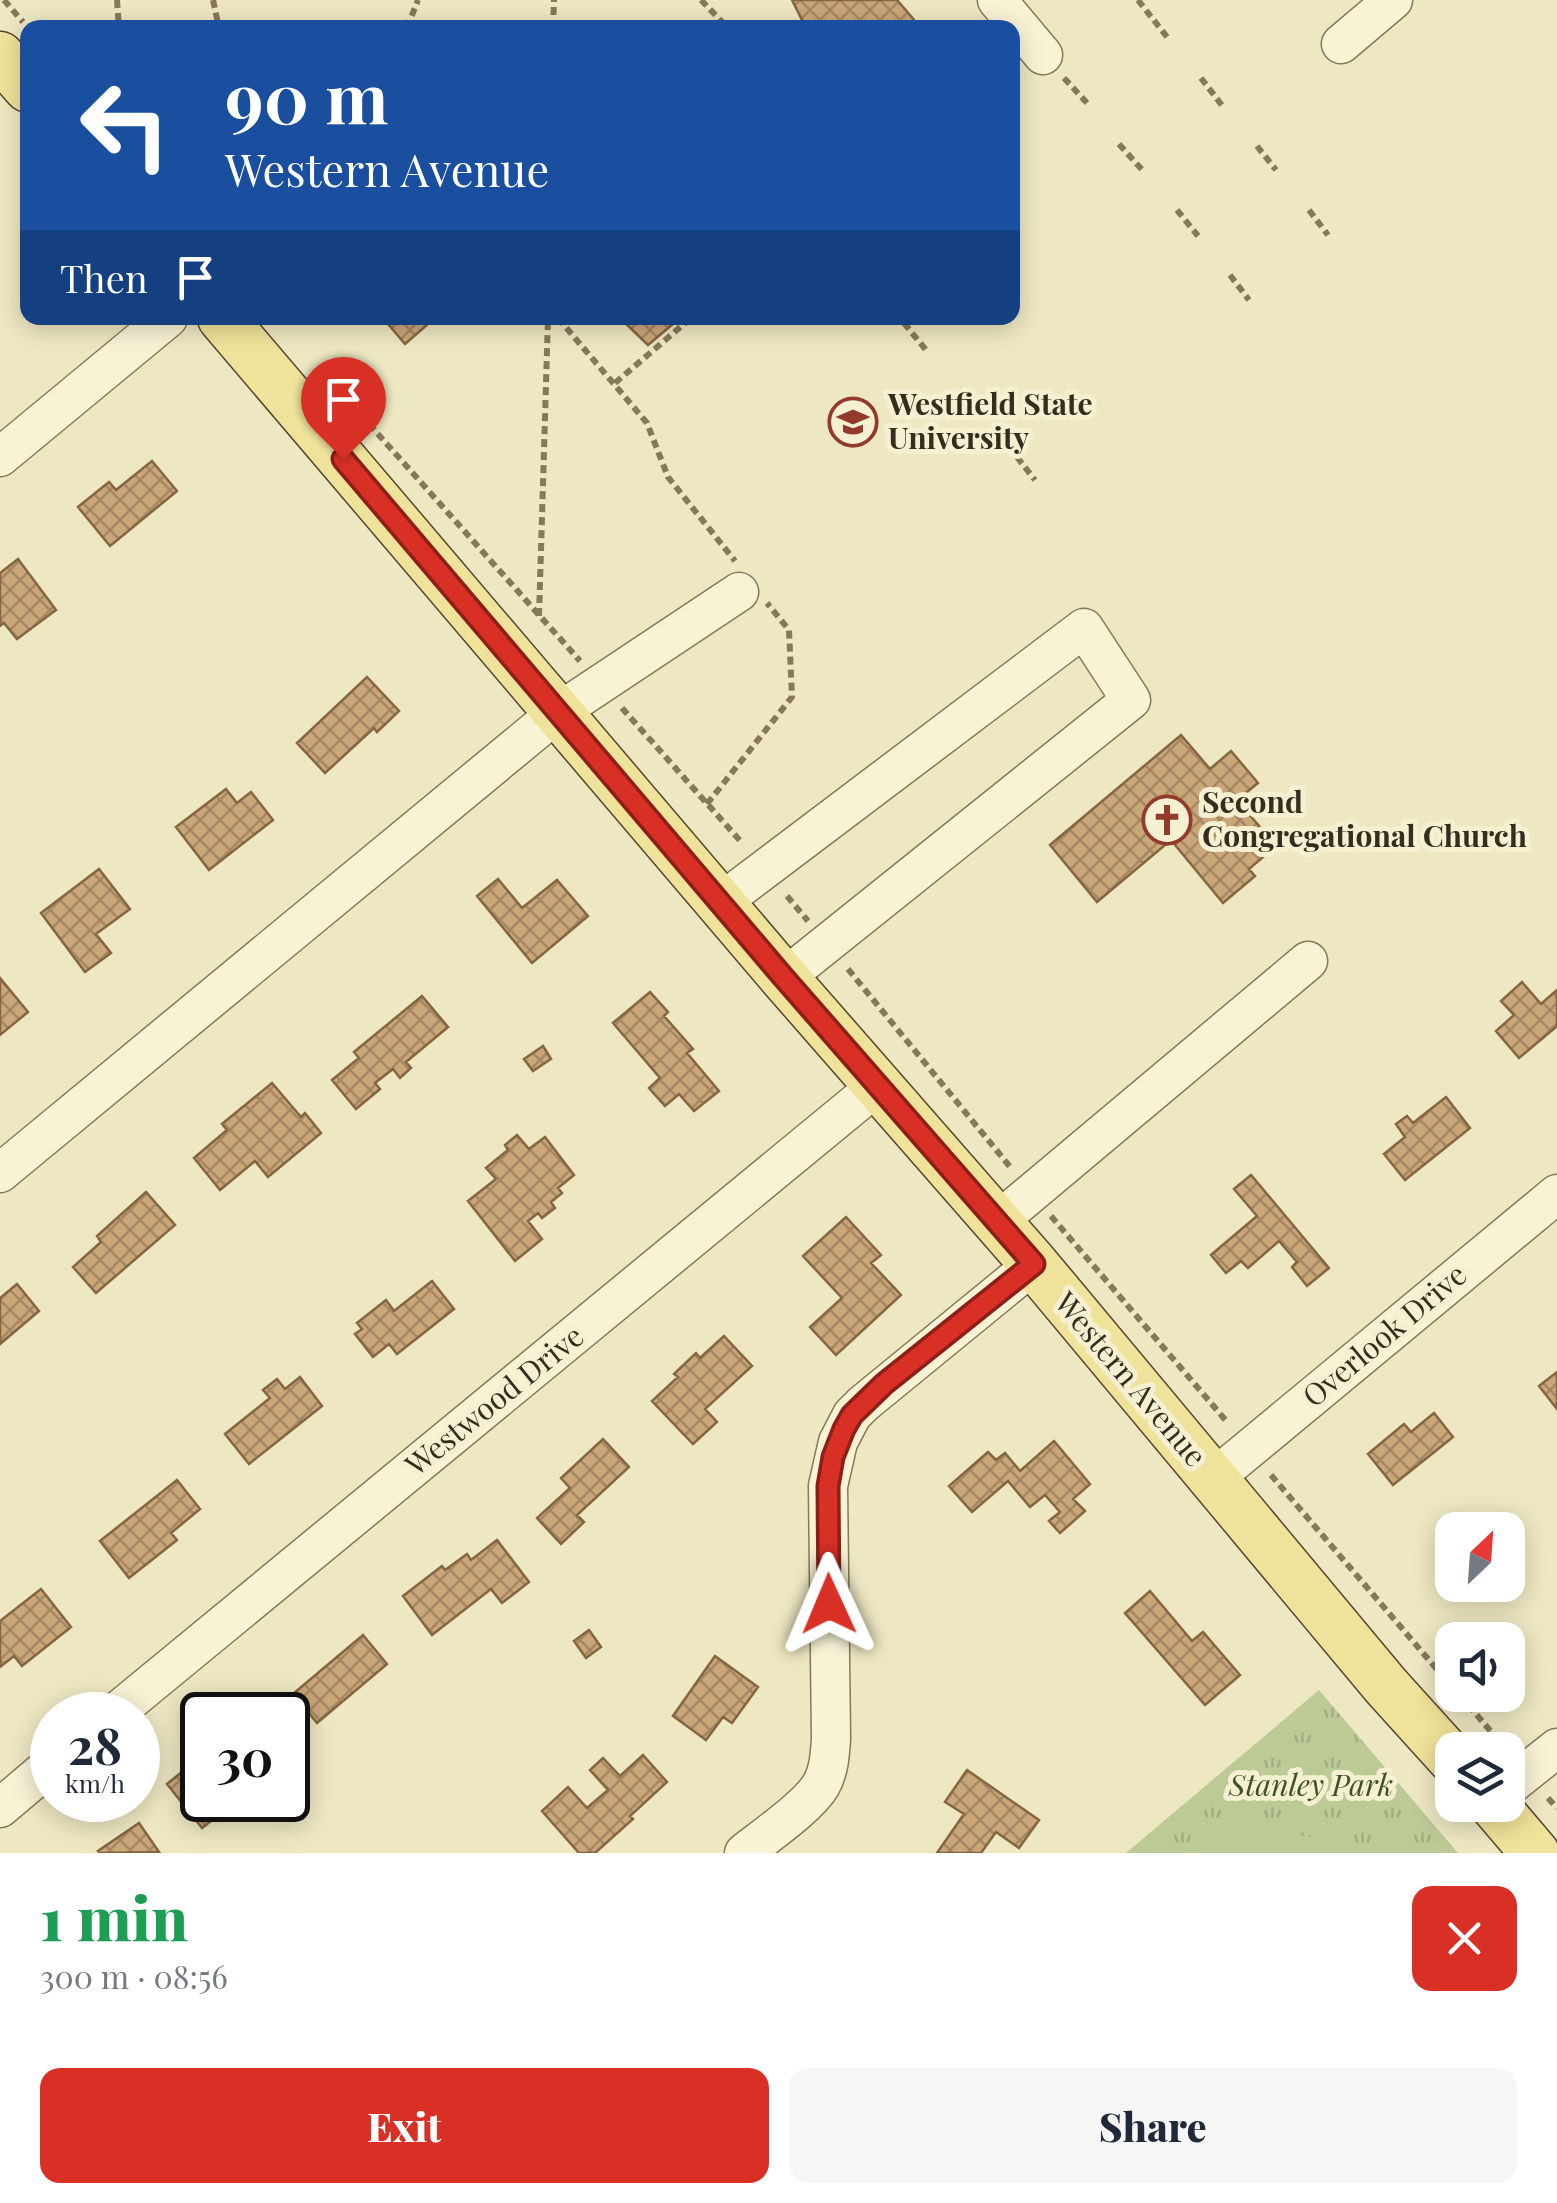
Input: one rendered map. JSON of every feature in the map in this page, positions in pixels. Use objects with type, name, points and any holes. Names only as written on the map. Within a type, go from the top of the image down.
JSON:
[{"type":"main road","points":[[0,56],[20,79]]},
{"type":"main road","name":"Western Avenue","points":[[228,325],[876,1086],[1034,1264],[1435,1741]]},
{"type":"main road","points":[[1509,1822],[1535,1853]]},
{"type":"street","points":[[997,0],[1014,20]]},
{"type":"street","points":[[1341,44],[1393,0]]},
{"type":"street","points":[[1020,28],[1043,55]]},
{"type":"street","points":[[0,457],[160,325]]},
{"type":"street","points":[[0,1173],[558,714],[747,585]]},
{"type":"street","points":[[720,903],[1084,628],[1131,700],[784,978]]},
{"type":"street","points":[[997,1222],[1308,961]]},
{"type":"street","name":"Westwood Drive","points":[[140,1692],[876,1086]]},
{"type":"street","name":"Overlook Drive","points":[[1213,1479],[1557,1194]]},
{"type":"street","points":[[744,1853],[809,1799],[826,1773],[831,1739],[828,1486],[833,1457],[844,1429],[852,1415],[884,1384],[1034,1264]]},
{"type":"street","points":[[1525,1773],[1557,1748]]},
{"type":"street","points":[[0,1808],[30,1783]]},
{"type":"path","points":[[4,0],[21,20]]},
{"type":"path","points":[[701,0],[720,20]]},
{"type":"path","points":[[1138,0],[1167,38]]},
{"type":"path","points":[[1201,78],[1224,108]]},
{"type":"path","points":[[1118,144],[1144,172]]},
{"type":"path","points":[[1258,146],[1276,170]]},
{"type":"path","points":[[1177,210],[1198,236]]},
{"type":"path","points":[[1308,210],[1328,235]]},
{"type":"path","points":[[1230,275],[1249,300]]},
{"type":"path","points":[[539,618],[548,325]]},
{"type":"path","points":[[564,325],[647,423],[668,477],[747,585],[789,630],[792,697],[707,804]]},
{"type":"path","points":[[614,383],[683,325]]},
{"type":"path","points":[[906,325],[926,350]]},
{"type":"path","points":[[960,390],[983,416]]},
{"type":"path","points":[[368,422],[562,642]]},
{"type":"path","points":[[1016,456],[1035,480]]},
{"type":"path","points":[[1474,1712],[1491,1732]]},
{"type":"green space","name":"Stanley Park","points":[[1319,1690],[1458,1853],[1126,1853]]},
{"type":"green space","points":[[1201,1819],[1362,1845],[1361,1853],[1195,1853]]},
{"type":"building","points":[[792,0],[897,0],[914,20],[802,20]]},
{"type":"building","points":[[389,325],[427,325],[405,344]]},
{"type":"building","points":[[627,325],[672,325],[648,345]]},
{"type":"building","points":[[152,461],[177,491],[110,546],[78,507],[109,482],[116,490]]},
{"type":"building","points":[[18,559],[56,610],[17,639],[4,623],[0,626],[0,573]]},
{"type":"building","points":[[367,677],[399,711],[377,732],[374,728],[325,773],[297,743]]},
{"type":"building","name":"Second Congregational Church","points":[[1181,735],[1210,769],[1231,751],[1258,783],[1237,800],[1276,846],[1249,869],[1255,876],[1223,903],[1171,840],[1097,902],[1050,845]]},
{"type":"building","points":[[226,789],[237,803],[251,792],[273,820],[209,870],[176,827]]},
{"type":"building","points":[[99,869],[130,909],[96,934],[111,953],[85,972],[41,913]]},
{"type":"building","points":[[498,879],[522,908],[557,880],[588,916],[532,963],[477,896]]},
{"type":"building","points":[[0,978],[28,1012],[0,1035]]},
{"type":"building","points":[[1522,982],[1541,1004],[1557,990],[1557,1026],[1519,1058],[1496,1031],[1514,1015],[1501,1001]]},
{"type":"building","points":[[650,992],[668,1012],[664,1016],[693,1049],[687,1053],[719,1091],[694,1111],[679,1094],[665,1106],[649,1088],[660,1078],[613,1023]]},
{"type":"building","points":[[422,996],[448,1027],[406,1062],[411,1068],[400,1078],[393,1069],[375,1083],[380,1089],[356,1109],[332,1080],[359,1058],[354,1052]]},
{"type":"building","points":[[543,1046],[551,1059],[533,1071],[524,1059]]},
{"type":"building","points":[[272,1083],[301,1117],[305,1113],[321,1133],[268,1177],[255,1161],[220,1190],[194,1158],[227,1130],[222,1124]]},
{"type":"building","points":[[1446,1097],[1470,1128],[1405,1180],[1384,1154],[1405,1137],[1396,1124],[1407,1116],[1413,1123]]},
{"type":"building","points":[[517,1135],[529,1149],[545,1137],[574,1175],[558,1188],[562,1193],[551,1202],[555,1208],[542,1218],[538,1213],[528,1221],[542,1239],[515,1261],[468,1201],[496,1179],[486,1168],[508,1150],[505,1145]]},
{"type":"building","points":[[1251,1175],[1329,1268],[1307,1286],[1292,1267],[1297,1262],[1279,1241],[1248,1268],[1241,1261],[1226,1273],[1211,1255],[1257,1216],[1234,1189]]},
{"type":"building","points":[[146,1192],[175,1225],[96,1293],[73,1267],[101,1242],[97,1236]]},
{"type":"building","points":[[846,1217],[881,1255],[871,1263],[901,1295],[836,1355],[810,1327],[842,1298],[803,1256]]},
{"type":"building","points":[[432,1281],[454,1309],[397,1354],[389,1344],[373,1357],[355,1334],[362,1329],[357,1323],[386,1300],[394,1311]]},
{"type":"building","points":[[17,1284],[39,1311],[0,1344],[0,1298]]},
{"type":"building","points":[[724,1336],[752,1366],[705,1409],[717,1422],[693,1444],[652,1401],[696,1353],[700,1358]]},
{"type":"building","points":[[1557,1372],[1557,1409],[1539,1386]]},
{"type":"building","points":[[300,1377],[322,1406],[249,1464],[225,1434],[270,1398],[263,1390],[277,1379],[285,1389]]},
{"type":"building","points":[[1434,1413],[1453,1437],[1393,1485],[1368,1454],[1404,1424],[1411,1432]]},
{"type":"building","points":[[603,1439],[629,1467],[577,1515],[584,1522],[561,1544],[537,1518],[570,1488],[561,1478]]},
{"type":"building","points":[[1054,1441],[1090,1484],[1073,1499],[1085,1511],[1060,1533],[1049,1521],[1060,1512],[1045,1495],[1030,1507],[1008,1481],[972,1512],[949,1486],[988,1452],[996,1460],[1005,1453],[1020,1471]]},
{"type":"building","points":[[177,1480],[200,1509],[171,1533],[177,1540],[129,1578],[100,1541]]},
{"type":"building","points":[[497,1540],[529,1582],[502,1603],[491,1589],[432,1635],[403,1596],[442,1566],[445,1570],[467,1554],[471,1560]]},
{"type":"building","points":[[41,1589],[71,1627],[22,1666],[14,1656],[0,1667],[0,1621]]},
{"type":"building","points":[[1150,1591],[1192,1641],[1203,1632],[1240,1675],[1205,1705],[1125,1613]]},
{"type":"building","points":[[589,1630],[601,1647],[586,1658],[574,1641]]},
{"type":"building","points":[[363,1635],[387,1664],[317,1723],[310,1715],[310,1692],[295,1692]]},
{"type":"building","points":[[715,1656],[758,1687],[732,1723],[723,1717],[706,1740],[673,1716]]},
{"type":"building","points":[[643,1755],[667,1782],[595,1853],[579,1853],[542,1811],[568,1787],[587,1808],[608,1790],[590,1770],[603,1758],[620,1776]]},
{"type":"building","points":[[967,1770],[1039,1820],[1019,1848],[996,1832],[981,1853],[937,1853],[964,1814],[945,1802]]},
{"type":"building","points":[[180,1773],[180,1800],[167,1784]]},
{"type":"building","points":[[139,1823],[159,1852],[98,1851]]},
{"type":"place","name":"Westfield State University","points":[[853,422]]},
{"type":"place","name":"Second Congregational Church","points":[[1167,820]]},
{"type":"route","points":[[343,459],[876,1086],[1034,1264],[884,1384],[852,1415],[838,1442],[828,1486],[829,1604]]}]
